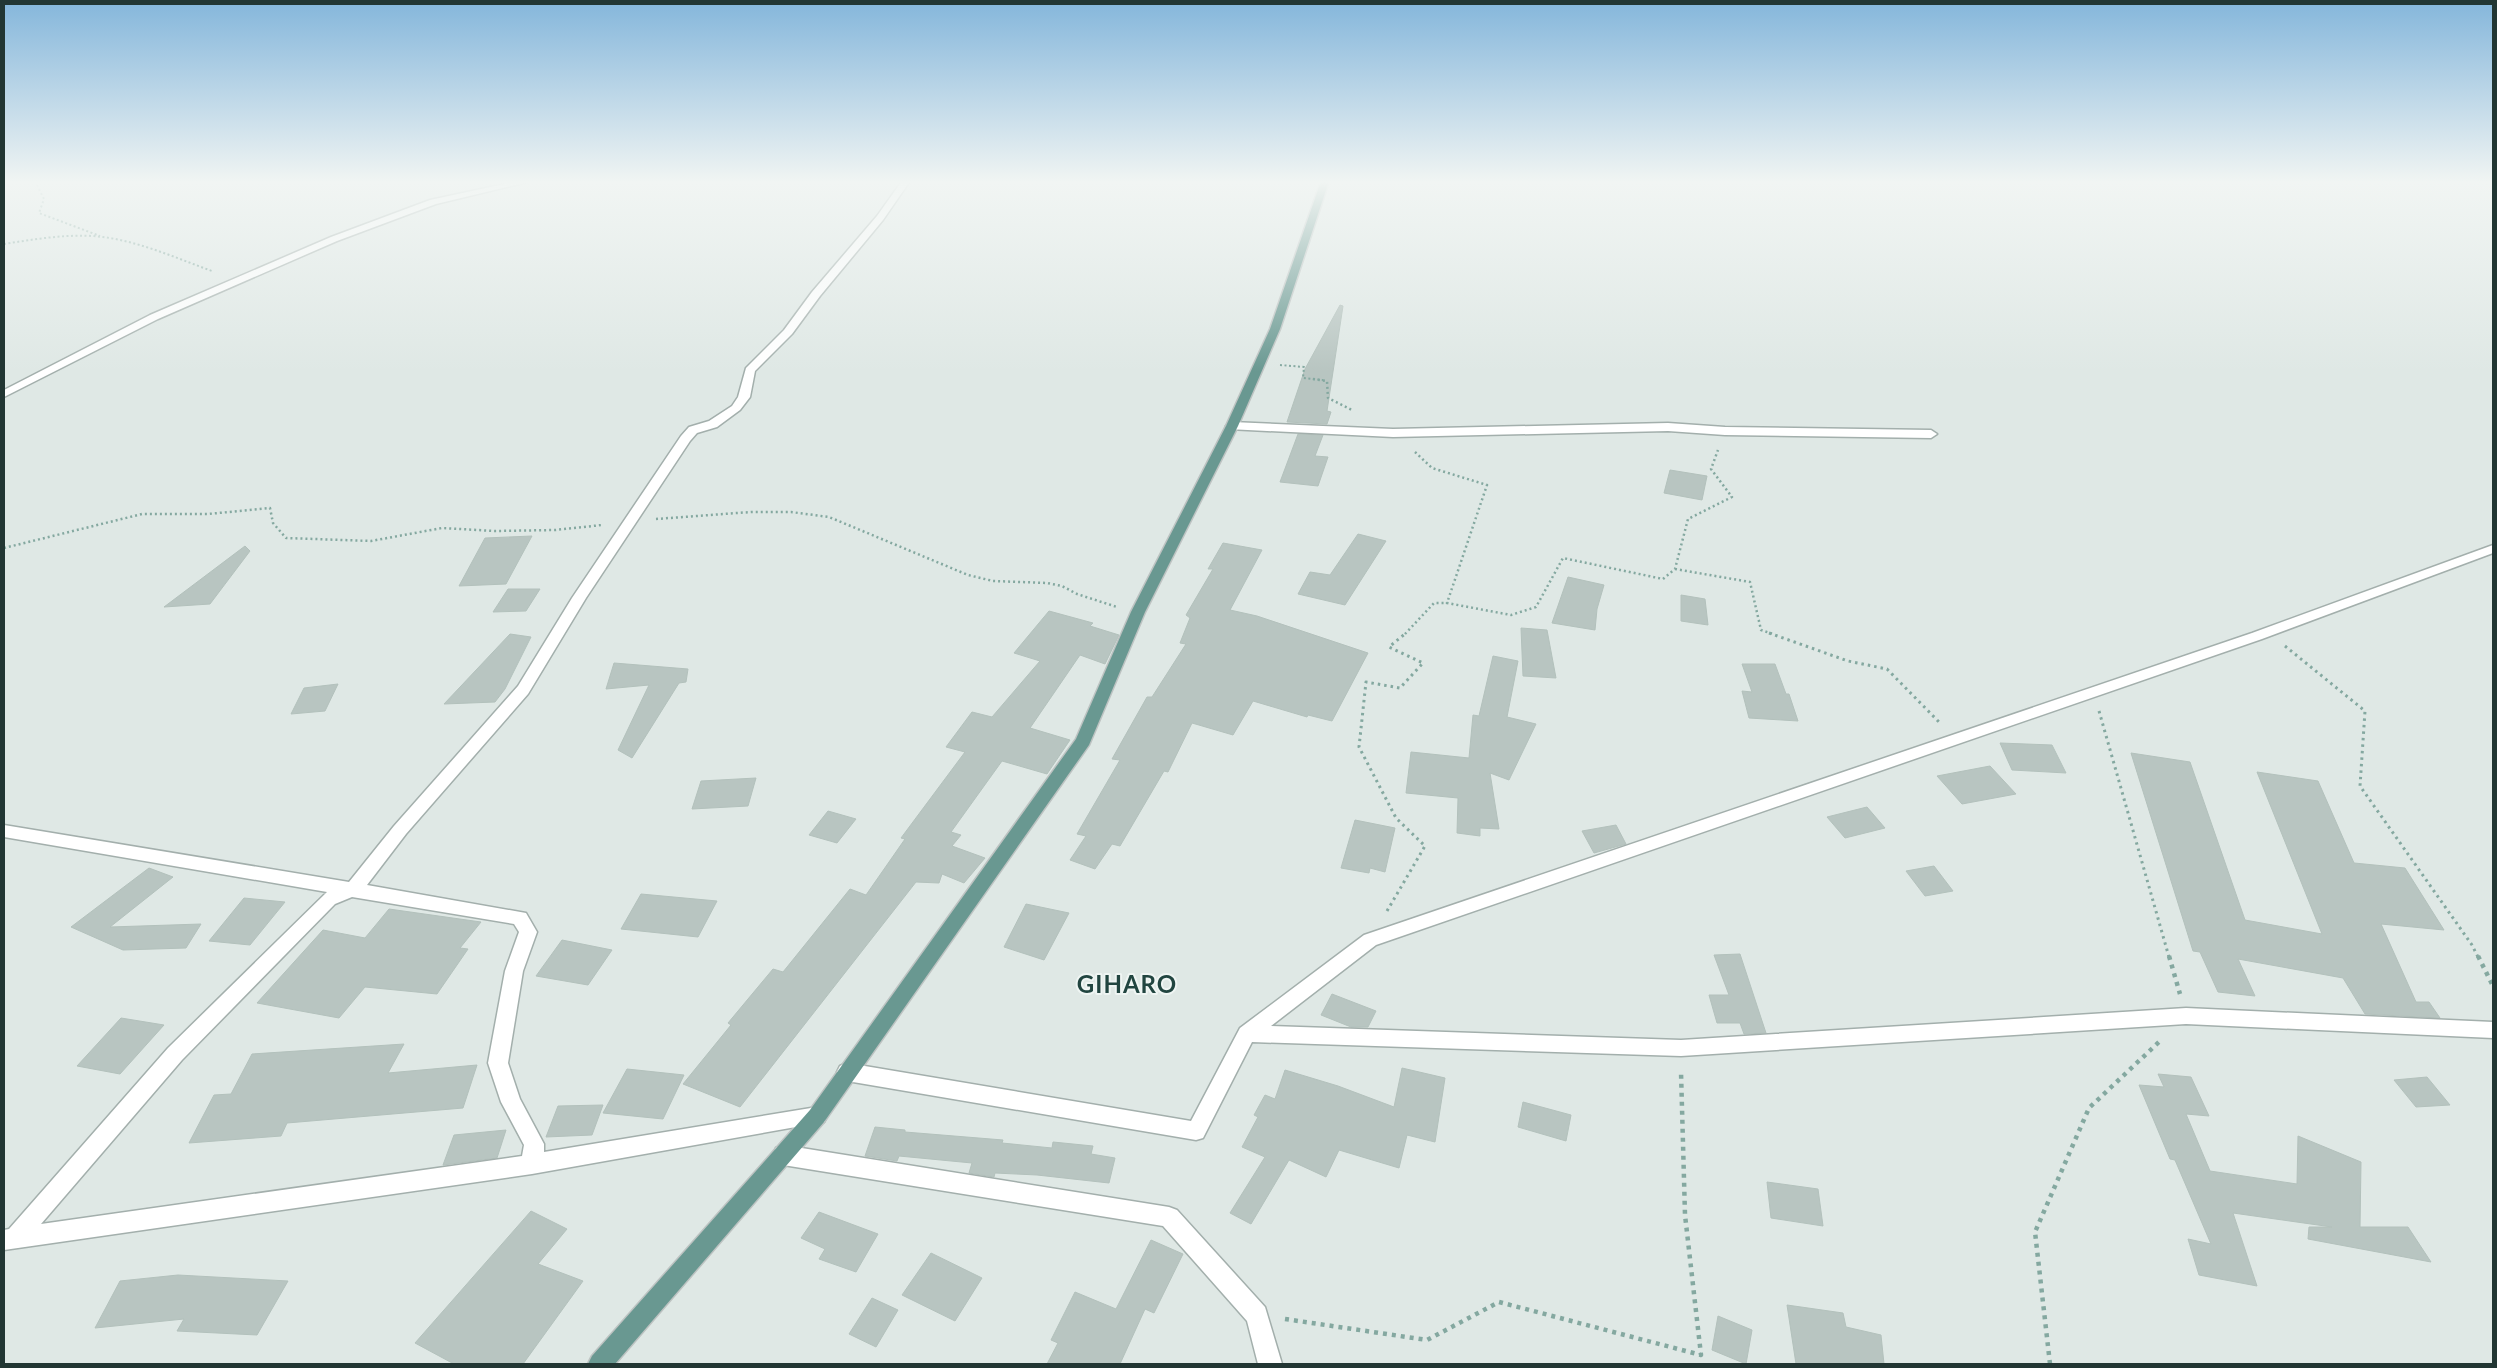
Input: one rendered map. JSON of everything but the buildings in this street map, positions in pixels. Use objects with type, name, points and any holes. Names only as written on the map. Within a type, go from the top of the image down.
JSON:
[{"type":"main road","points":[[600,1364],[817,1116],[1083,742],[1138,612],[1232,426],[1275,329],[1303,245]]},
{"type":"street","points":[[4,394],[57,369],[107,340],[238,280],[322,245]]},
{"type":"street","points":[[9,1240],[175,1054],[330,899],[355,888],[407,822],[524,690],[578,598],[689,434],[693,430],[713,424],[736,408],[744,397],[750,370],[788,332],[816,294],[857,245]]},
{"type":"street","points":[[1232,426],[1393,433],[1668,427],[1725,431],[1931,434]]},
{"type":"street","points":[[847,1072],[1196,1131],[1247,1034],[1370,940],[2267,632],[2493,549]]},
{"type":"street","points":[[4,830],[355,888],[520,918],[528,932],[514,971],[498,1063],[511,1102],[534,1144],[532,1164]]},
{"type":"street","points":[[1247,1034],[1681,1048],[2186,1016],[2493,1030]]},
{"type":"street","points":[[9,1240],[532,1164],[817,1116]]},
{"type":"street","points":[[783,1155],[1169,1217],[1257,1314],[1270,1364]]},
{"type":"path","points":[[134,245],[238,280]]},
{"type":"path","points":[[1259,363],[1304,367],[1303,378],[1327,381],[1328,398],[1352,411]]},
{"type":"path","points":[[1370,940],[1425,846],[1396,818],[1359,747],[1366,682],[1400,688],[1423,663],[1389,647],[1410,630],[1434,603],[1447,603],[1511,615],[1536,607],[1563,558],[1663,579],[1674,569],[1688,519],[1732,498],[1711,468],[1725,431]]},
{"type":"path","points":[[1393,433],[1432,468],[1487,485],[1447,603]]},
{"type":"path","points":[[4,548],[142,514],[208,514],[270,508],[273,523],[286,538],[372,542],[442,528],[495,531],[555,530],[689,515],[792,512],[829,517],[968,575],[993,581],[1031,581],[1054,585],[1096,601],[1138,612]]},
{"type":"path","points":[[1674,569],[1750,582],[1761,630],[1848,661],[1887,669],[1954,738]]},
{"type":"path","points":[[2267,632],[2365,711],[2360,786],[2472,945],[2493,986]]},
{"type":"path","points":[[1257,1314],[1427,1340],[1499,1302],[1702,1355],[1685,1215],[1681,1048]]},
{"type":"district","name":"GIHARO","points":[[1127,983]]}]
